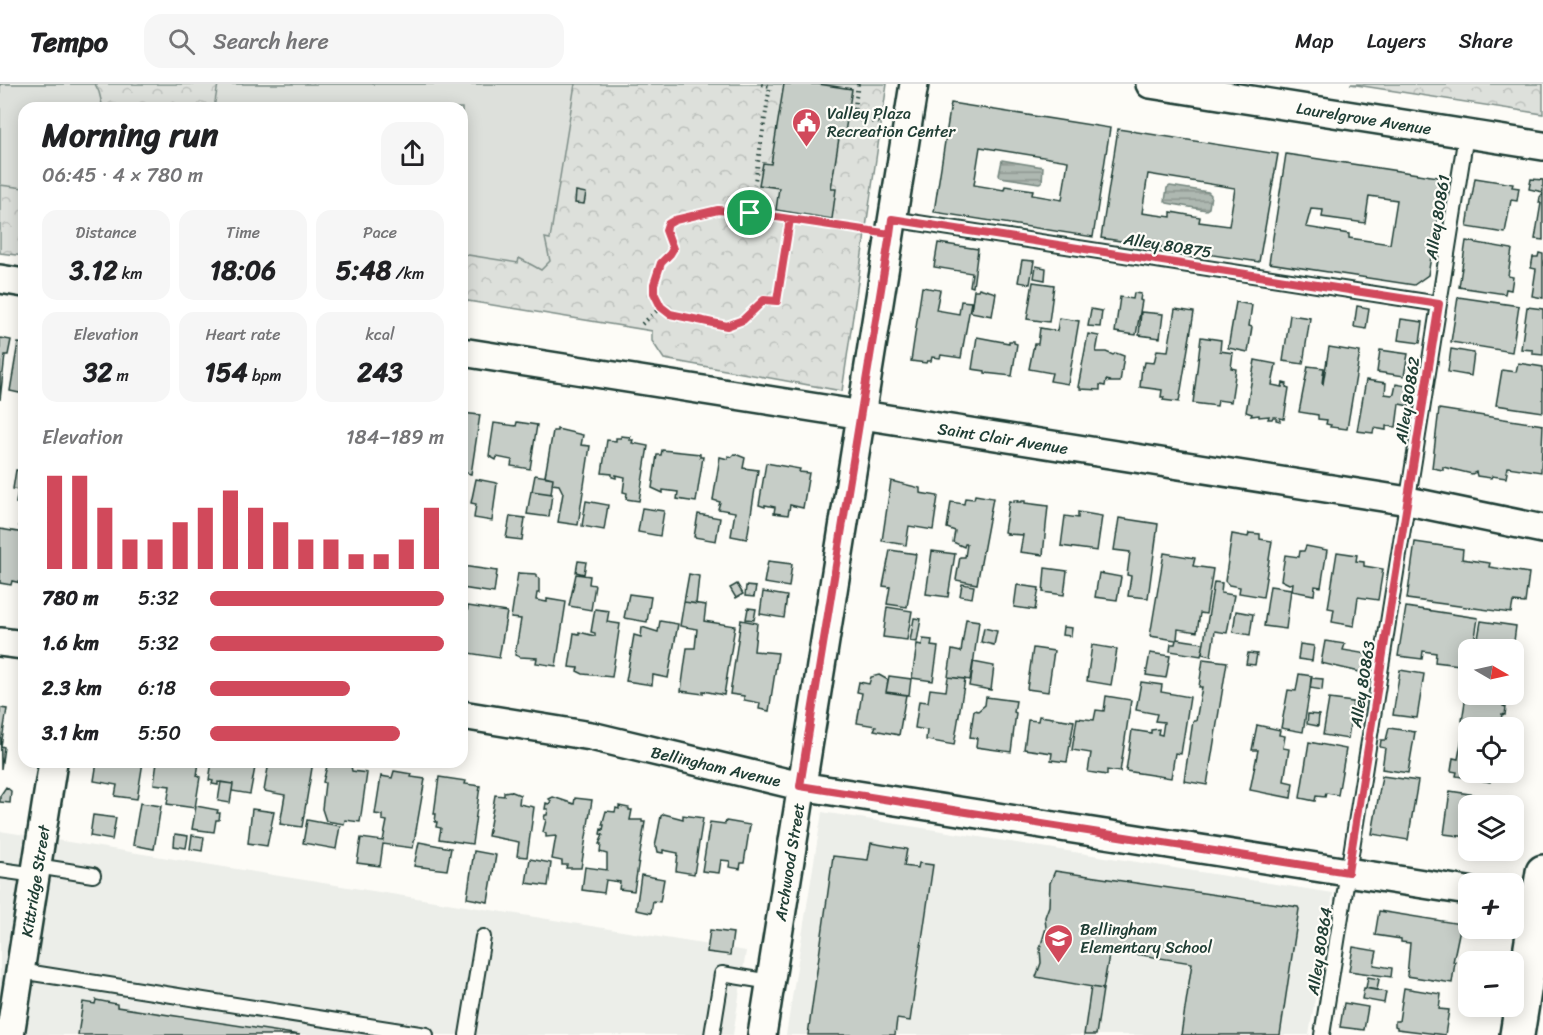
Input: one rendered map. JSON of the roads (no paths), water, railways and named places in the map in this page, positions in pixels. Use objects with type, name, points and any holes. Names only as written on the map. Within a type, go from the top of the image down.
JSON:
[{"type":"main road","points":[[1517,1035],[1535,893]]},
{"type":"street","name":"Archwood Street","points":[[762,1035],[914,84]]},
{"type":"street","name":"Laurelgrove Avenue","points":[[1150,84],[1543,146]]},
{"type":"street","points":[[0,279],[18,282]]},
{"type":"street","name":"Saint Clair Avenue","points":[[468,353],[1408,501],[1543,529]]},
{"type":"street","points":[[0,642],[18,644]]},
{"type":"street","name":"Bellingham Avenue","points":[[468,716],[591,736],[800,786],[1458,889]]},
{"type":"street","name":"Kittridge Street","points":[[10,1035],[52,768]]},
{"type":"lane","name":"Alley 80861","points":[[1439,304],[1467,135]]},
{"type":"lane","name":"Alley 80875","points":[[891,226],[1439,304]]},
{"type":"lane","name":"Alley 80862","points":[[1408,501],[1439,304]]},
{"type":"lane","name":"Alley 80863","points":[[1348,872],[1408,501]]},
{"type":"lane","points":[[0,870],[93,875]]},
{"type":"lane","name":"Alley 80864","points":[[1322,1035],[1348,872]]},
{"type":"lane","points":[[467,1035],[483,937]]},
{"type":"lane","points":[[20,971],[426,1035]]},
{"type":"lane","points":[[711,1035],[722,974],[771,982]]},
{"type":"place","name":"Valley Plaza Recreation Center","points":[[806,148]]},
{"type":"place","name":"Bellingham Elementary School","points":[[1059,964]]}]
